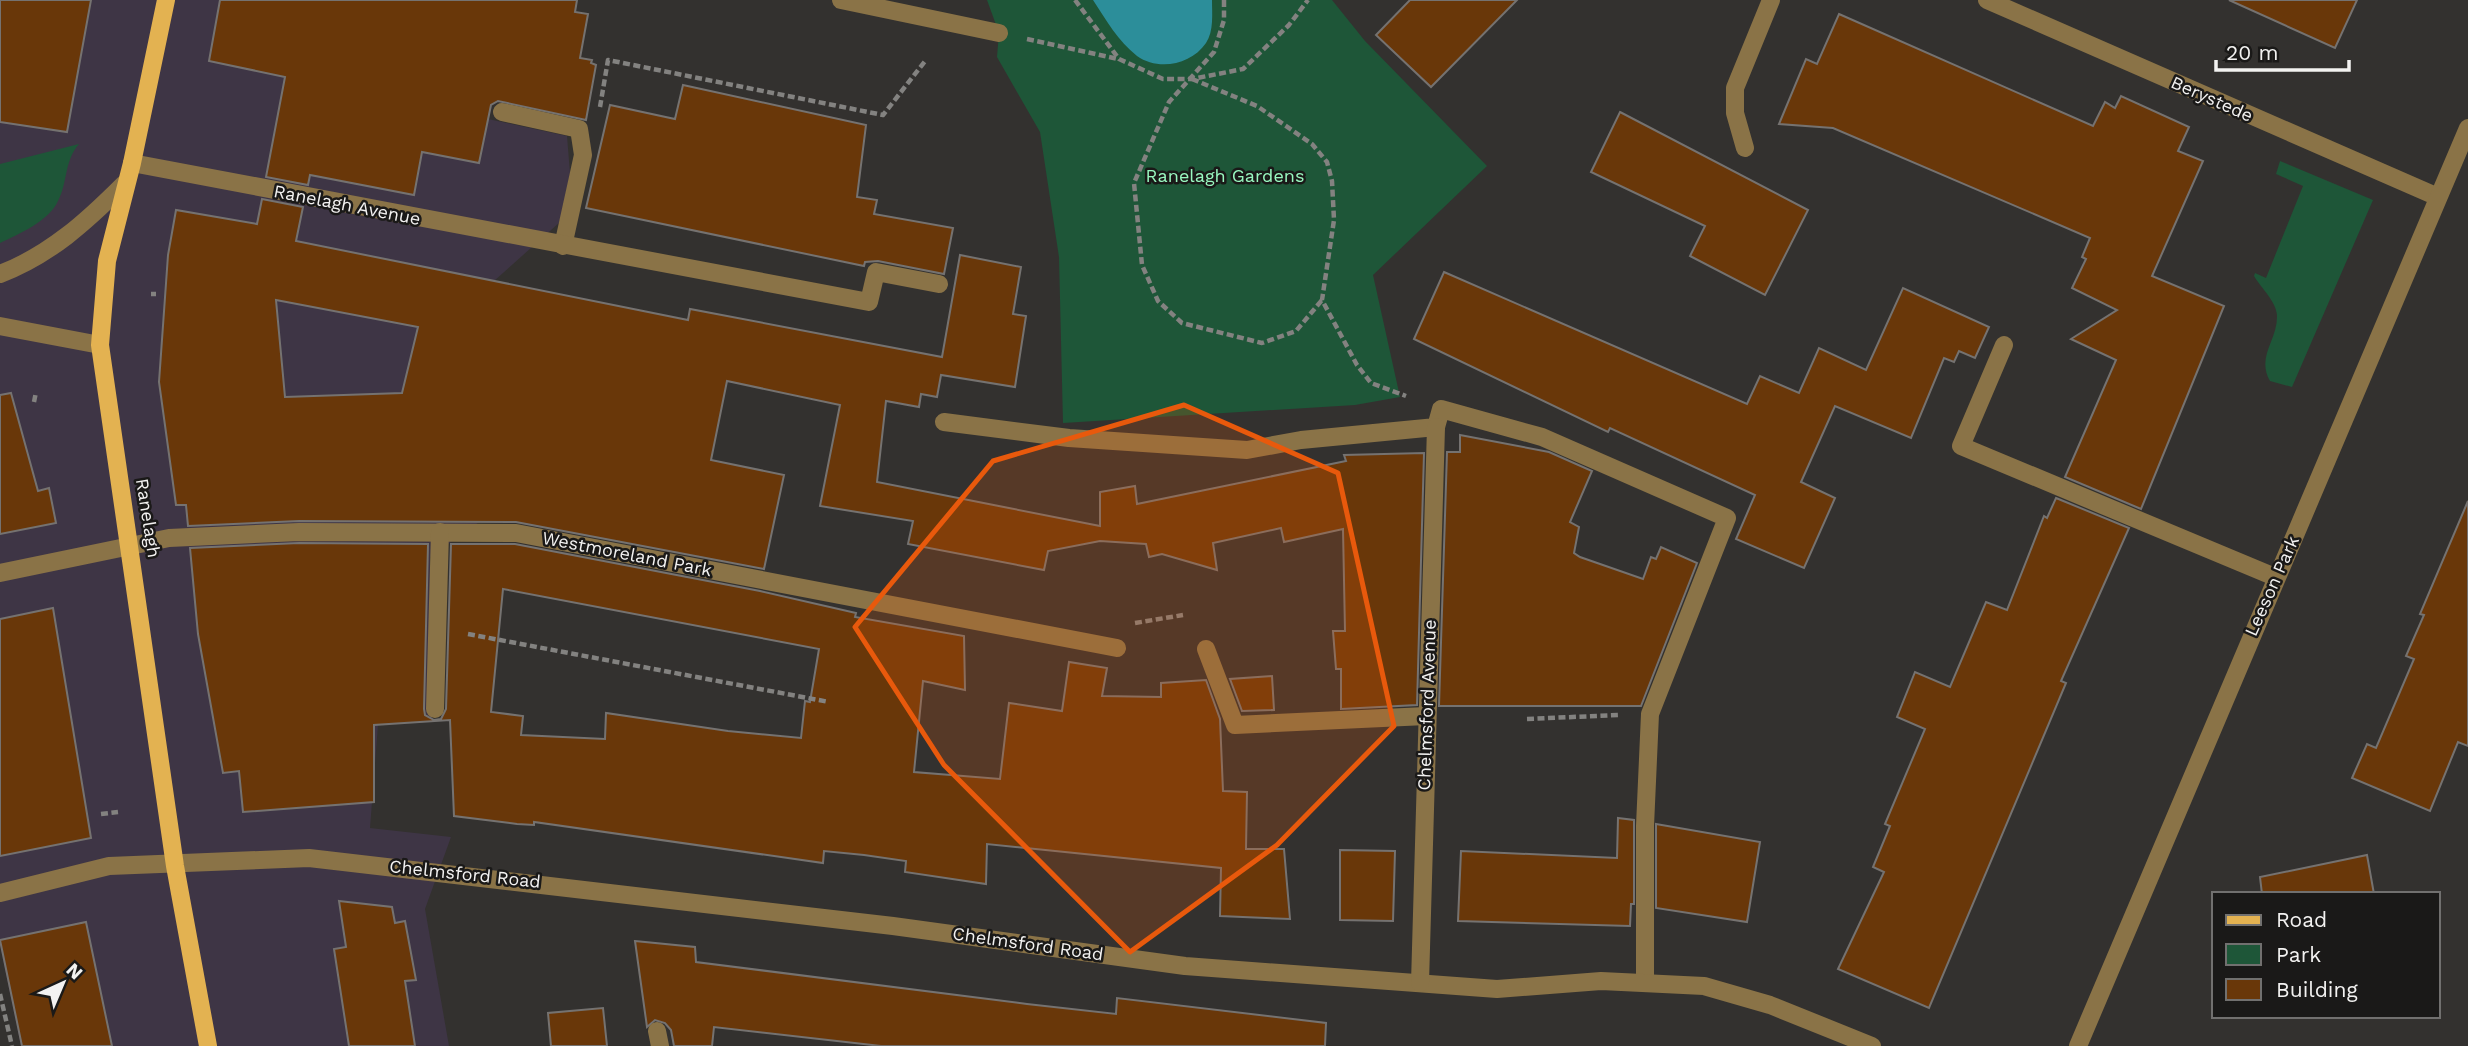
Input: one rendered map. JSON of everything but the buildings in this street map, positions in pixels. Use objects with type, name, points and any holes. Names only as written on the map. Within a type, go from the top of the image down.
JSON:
[{"type":"main road","name":"Ranelagh","points":[[166,0],[132,163],[124,184],[107,261],[100,345],[131,545],[175,866],[208,1046]]},
{"type":"street","points":[[841,0],[999,33]]},
{"type":"street","points":[[1745,148],[1735,113],[1735,88],[1771,0]]},
{"type":"street","name":"Berystede","points":[[1987,0],[2438,197]]},
{"type":"street","points":[[502,112],[579,129],[583,155],[563,246]]},
{"type":"street","name":"Leeson Park","points":[[2078,1046],[2275,577],[2340,435],[2468,128]]},
{"type":"street","name":"Ranelagh Avenue","points":[[132,163],[869,302],[876,272],[939,285]]},
{"type":"street","points":[[0,274],[42,255],[89,220],[124,184]]},
{"type":"street","points":[[0,327],[100,345]]},
{"type":"street","points":[[2004,345],[1961,446],[2275,577]]},
{"type":"street","points":[[1441,409],[1542,437],[1727,517],[1650,714],[1645,826],[1645,981]]},
{"type":"street","name":"Chelmsford Avenue","points":[[1420,983],[1436,427],[1441,409]]},
{"type":"street","points":[[944,422],[1069,438],[1247,450],[1301,440],[1436,427]]},
{"type":"street","points":[[435,709],[440,532]]},
{"type":"street","name":"Westmoreland Park","points":[[0,573],[169,538],[286,533],[516,533],[1116,648]]},
{"type":"street","points":[[1206,649],[1235,725],[1426,716]]},
{"type":"street","name":"Chelmsford Road","points":[[0,893],[109,866],[175,866],[309,858],[770,911],[1185,966],[1497,989],[1645,981],[1704,986],[1738,995],[1872,1046]]},
{"type":"path","points":[[1074,0],[1119,59]]},
{"type":"path","points":[[1192,79],[1257,106],[1312,144],[1327,162],[1332,181],[1334,220],[1322,300],[1296,331],[1262,343],[1182,323],[1158,301],[1142,265],[1134,183],[1169,102],[1214,52],[1224,20],[1224,0]]},
{"type":"path","points":[[999,33],[1119,59],[1164,79],[1192,79],[1243,69],[1289,25],[1308,0]]},
{"type":"path","points":[[583,155],[594,143],[608,60],[883,115],[926,60]]},
{"type":"path","points":[[1322,300],[1357,365],[1371,383],[1441,409]]},
{"type":"path","points":[[34,402],[36,392]]},
{"type":"path","points":[[1116,648],[1128,636],[1134,623],[1183,615]]},
{"type":"path","points":[[499,641],[829,702]]},
{"type":"path","points":[[1527,719],[1650,714]]},
{"type":"path","points":[[101,814],[118,812]]},
{"type":"path","points":[[0,994],[12,1046]]},
{"type":"highlighted area","points":[[1184,405],[1338,473],[1394,726],[1277,845],[1130,952],[944,765],[855,627],[993,461]]},
{"type":"shaded area","points":[[0,0],[577,0],[575,12],[588,14],[580,58],[536,50],[492,103],[488,119],[567,136],[570,173],[560,222],[494,281],[490,305],[496,510],[430,557],[432,721],[378,725],[370,828],[451,837],[425,909],[449,1046],[21,1046],[0,945]]},
{"type":"green space","name":"Ranelagh Gardens","points":[[987,0],[1332,0],[1365,41],[1487,166],[1373,275],[1400,397],[1355,405],[1063,423],[1059,257],[1040,132],[997,57],[999,33]]},
{"type":"green space","points":[[79,144],[71,157],[61,194],[54,208],[33,226],[0,243],[0,164]]},
{"type":"green space","points":[[2280,161],[2373,200],[2292,387],[2270,381],[2266,372],[2266,356],[2277,315],[2271,300],[2254,276],[2255,273],[2266,278],[2303,186],[2276,174]]},
{"type":"water","points":[[1093,0],[1212,0],[1210,33],[1200,50],[1183,61],[1164,64],[1145,61],[1124,44]]}]
